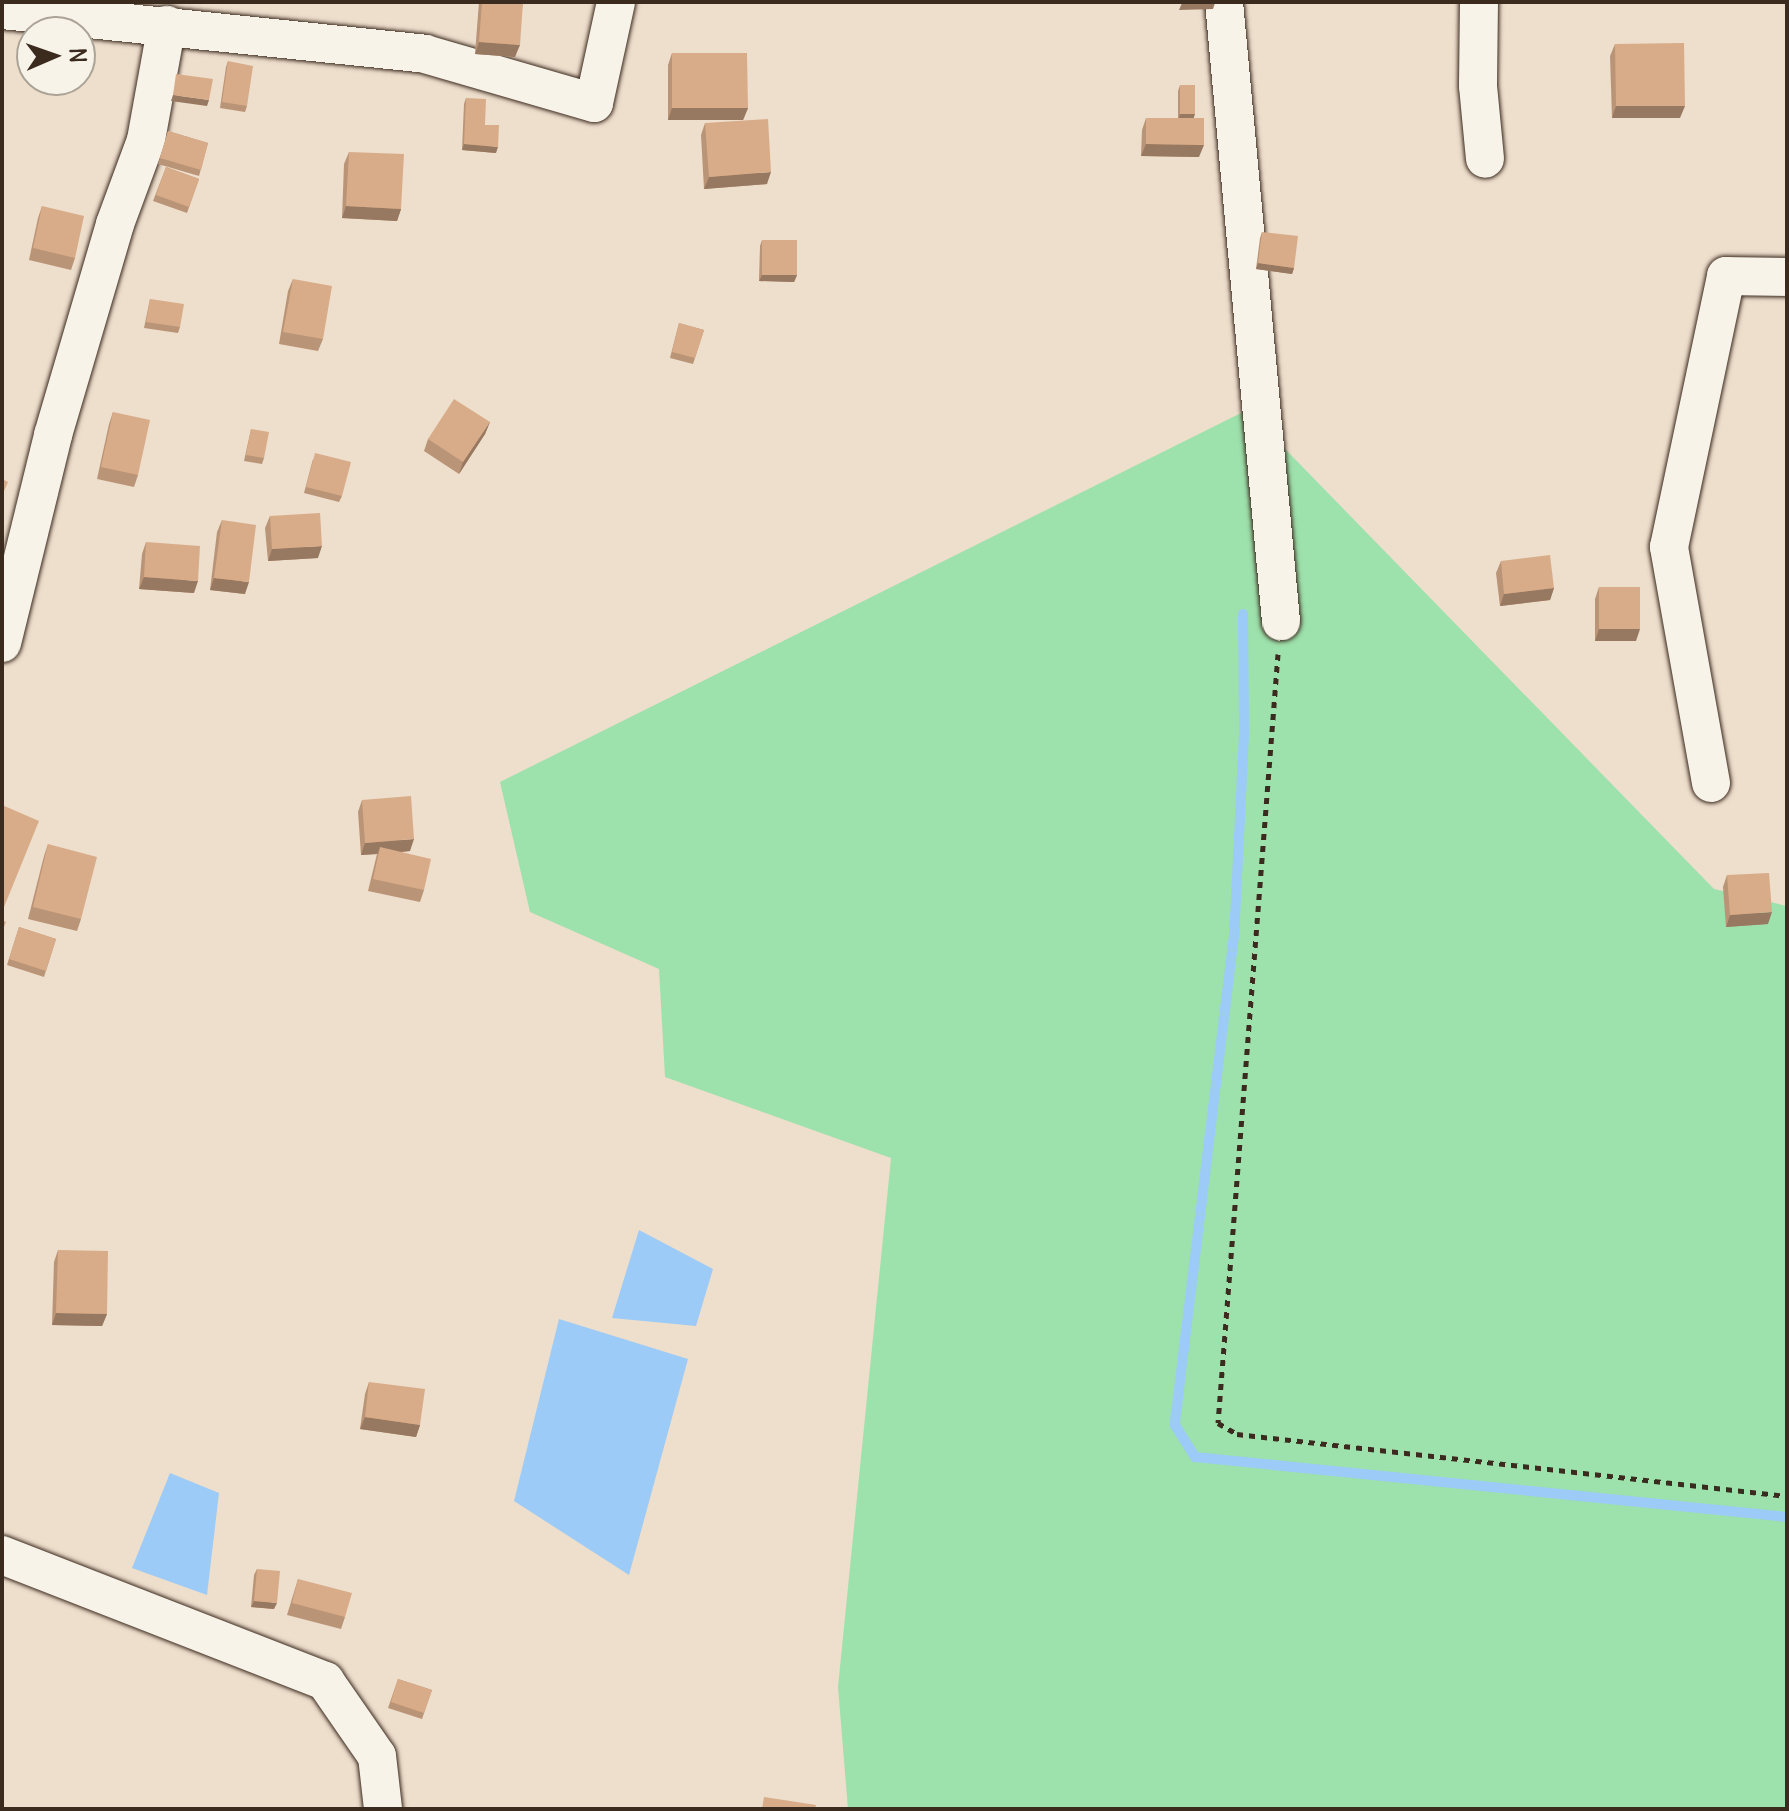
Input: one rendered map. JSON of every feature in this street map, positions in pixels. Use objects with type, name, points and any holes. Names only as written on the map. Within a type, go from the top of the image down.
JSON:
[{"type":"street","points":[[2,10],[425,54],[594,103],[616,2]]},
{"type":"street","points":[[1224,2],[1281,621]]},
{"type":"street","points":[[1479,2],[1478,86],[1485,159]]},
{"type":"street","points":[[2,643],[53,435],[146,140],[167,25]]},
{"type":"street","points":[[1711,783],[1669,547],[1726,276],[1787,277]]},
{"type":"street","points":[[2,1555],[325,1681],[377,1756],[383,1809]]},
{"type":"path","points":[[1281,621],[1218,1423],[1237,1434],[1787,1496]]},
{"type":"green space","points":[[1247,410],[1714,889],[1787,906],[1787,1809],[848,1809],[838,1687],[891,1158],[665,1077],[659,969],[530,912],[500,782]]},
{"type":"water","points":[[639,1230],[713,1269],[696,1326],[612,1318]]},
{"type":"water","points":[[559,1319],[688,1359],[629,1575],[514,1501]]},
{"type":"water","points":[[170,1473],[219,1493],[207,1595],[132,1568]]},
{"type":"building","points":[[482,2],[523,2],[520,45],[479,42]]},
{"type":"building","points":[[1684,43],[1685,106],[1616,106],[1615,44]]},
{"type":"building","points":[[672,53],[747,53],[748,108],[672,108]]},
{"type":"building","points":[[228,61],[253,66],[247,106],[222,102]]},
{"type":"building","points":[[176,74],[213,79],[209,100],[173,95]]},
{"type":"building","points":[[1180,85],[1195,85],[1195,114],[1180,114]]},
{"type":"building","points":[[466,98],[486,99],[485,125],[499,125],[498,147],[464,144]]},
{"type":"building","points":[[1146,118],[1204,118],[1204,145],[1146,144]]},
{"type":"building","points":[[768,119],[771,172],[709,177],[705,123]]},
{"type":"building","points":[[168,131],[208,143],[201,170],[160,158]]},
{"type":"building","points":[[349,152],[404,154],[401,209],[346,206]]},
{"type":"building","points":[[166,167],[199,179],[189,207],[156,195]]},
{"type":"building","points":[[42,206],[84,216],[75,258],[33,248]]},
{"type":"building","points":[[1262,232],[1298,236],[1294,268],[1258,263]]},
{"type":"building","points":[[762,240],[797,240],[797,275],[762,275]]},
{"type":"building","points":[[293,279],[332,286],[323,339],[283,332]]},
{"type":"building","points":[[150,299],[184,304],[180,327],[146,322]]},
{"type":"building","points":[[679,323],[704,330],[695,358],[672,352]]},
{"type":"building","points":[[454,399],[490,422],[463,462],[428,439]]},
{"type":"building","points":[[113,412],[150,420],[138,475],[101,467]]},
{"type":"building","points":[[251,429],[269,432],[264,458],[246,455]]},
{"type":"building","points":[[315,453],[351,462],[342,496],[306,487]]},
{"type":"building","points":[[2,479],[8,482],[2,496]]},
{"type":"building","points":[[320,513],[322,546],[272,549],[270,516]]},
{"type":"building","points":[[222,520],[256,525],[249,582],[214,578]]},
{"type":"building","points":[[146,542],[200,546],[198,581],[144,577]]},
{"type":"building","points":[[1550,555],[1554,588],[1504,594],[1501,561]]},
{"type":"building","points":[[1599,587],[1640,587],[1640,629],[1599,629]]},
{"type":"building","points":[[411,796],[414,839],[365,843],[362,800]]},
{"type":"building","points":[[2,805],[39,821],[2,912]]},
{"type":"building","points":[[48,844],[97,857],[81,919],[33,907]]},
{"type":"building","points":[[380,847],[431,859],[424,890],[373,879]]},
{"type":"building","points":[[1769,873],[1772,912],[1730,915],[1727,875]]},
{"type":"building","points":[[19,927],[56,939],[46,971],[9,959]]},
{"type":"building","points":[[58,1250],[108,1251],[107,1314],[56,1313]]},
{"type":"building","points":[[369,1382],[425,1389],[420,1425],[365,1417]]},
{"type":"building","points":[[257,1569],[280,1571],[277,1603],[254,1601]]},
{"type":"building","points":[[298,1579],[352,1593],[345,1617],[292,1603]]},
{"type":"building","points":[[398,1679],[432,1690],[424,1713],[391,1702]]},
{"type":"building","points":[[764,1797],[816,1805],[815,1809],[762,1809]]},
{"type":"waterway","points":[[1243,614],[1244,734],[1234,935],[1175,1425],[1195,1457],[1787,1517]]}]
